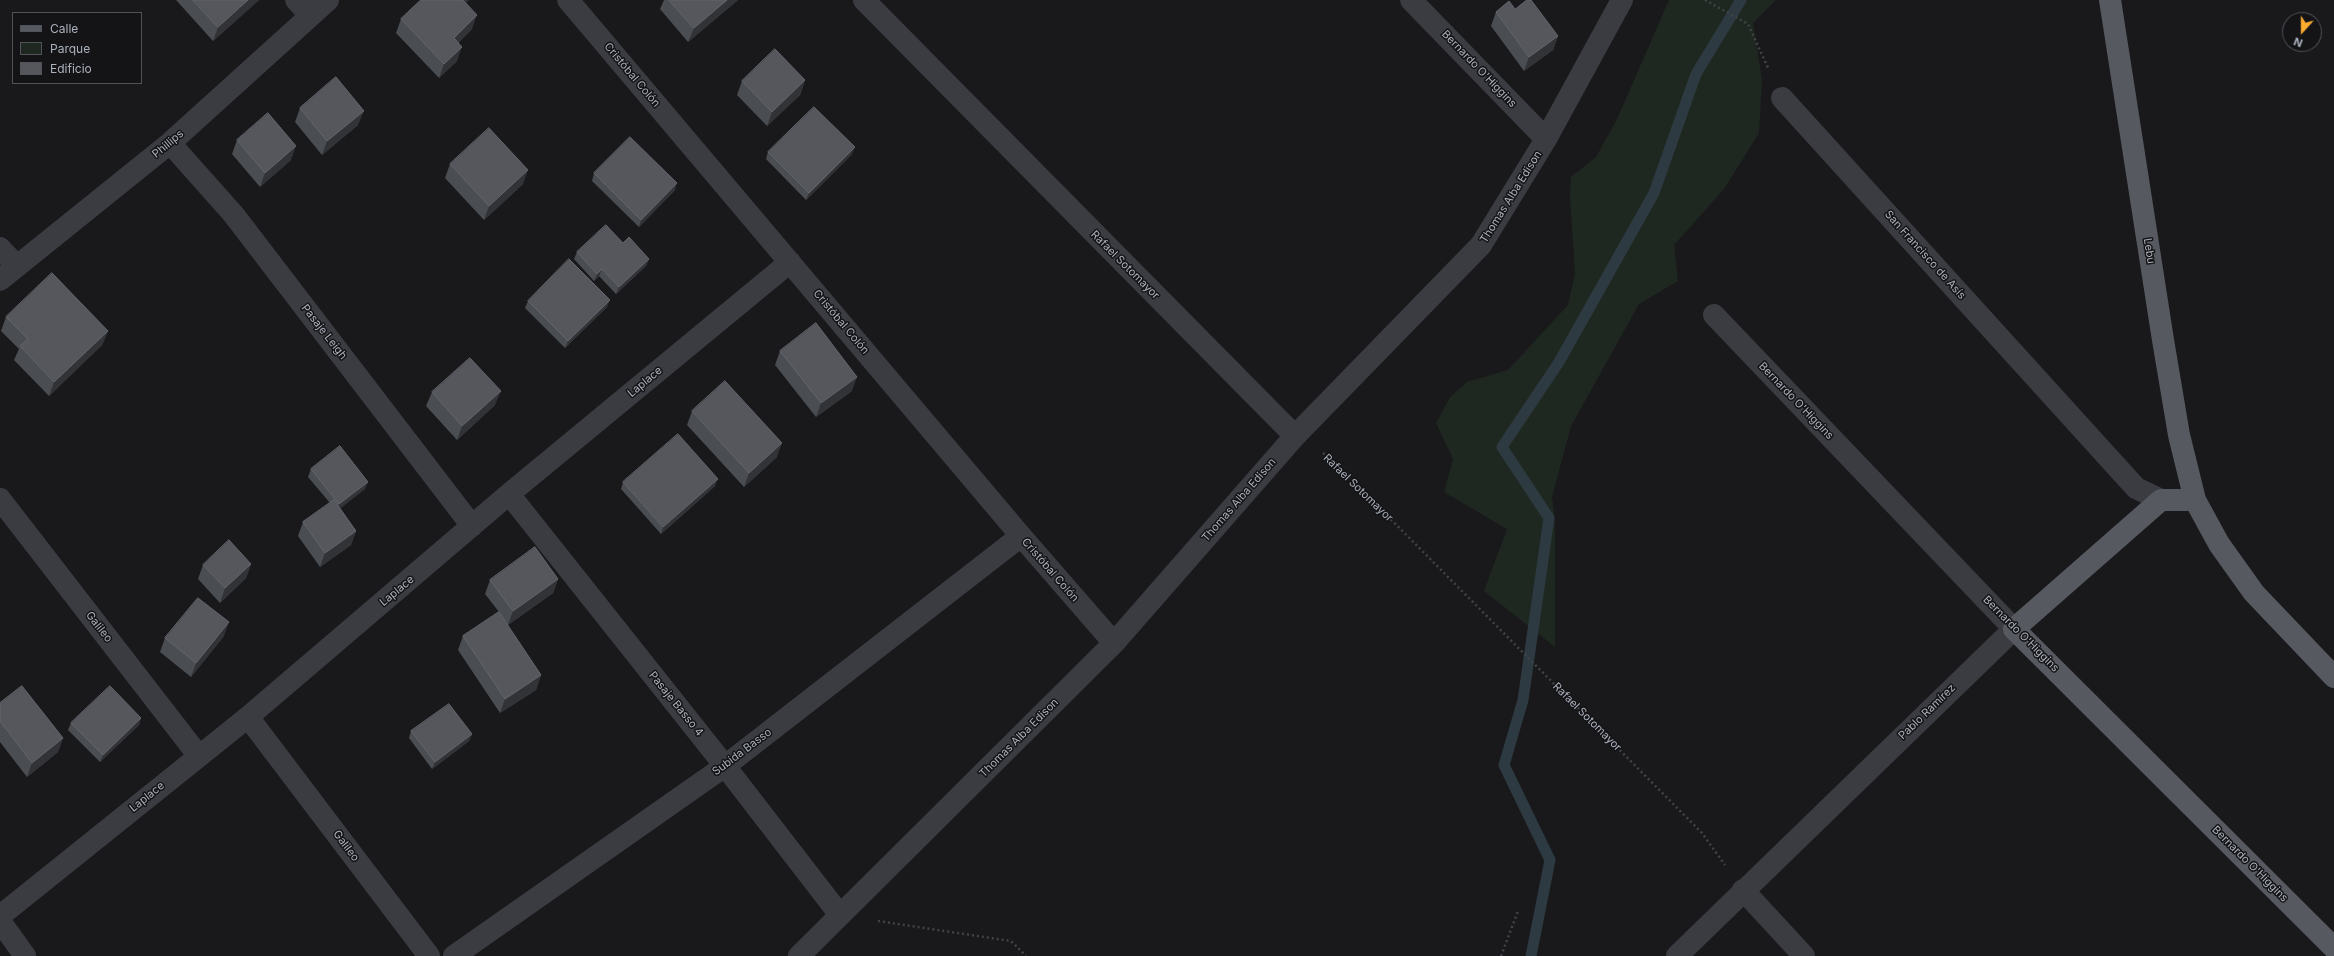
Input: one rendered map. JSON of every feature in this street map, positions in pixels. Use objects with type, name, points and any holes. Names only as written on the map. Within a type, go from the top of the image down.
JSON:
[{"type":"main road","name":"Lebu","points":[[2110,0],[2163,340],[2180,435],[2195,500]]},
{"type":"main road","points":[[2161,500],[2195,500],[2219,544],[2254,593],[2334,677]]},
{"type":"main road","name":"Pablo Ramírez","points":[[2014,628],[2161,500]]},
{"type":"main road","name":"Bernardo O'Higgins","points":[[2014,628],[2334,948]]},
{"type":"street","name":"Phillips","points":[[0,280],[16,265],[170,143],[303,8],[328,0]]},
{"type":"street","name":"Cristóbal Colón","points":[[568,0],[1114,644]]},
{"type":"street","name":"Rafael Sotomayor","points":[[864,0],[1295,436]]},
{"type":"street","name":"Bernardo O'Higgins","points":[[1411,0],[1546,138]]},
{"type":"street","name":"Thomas Alba Edison","points":[[799,956],[1114,644],[1295,436],[1481,245],[1546,138],[1622,0]]},
{"type":"street","name":"San Francisco de Asís","points":[[1782,98],[2136,488],[2161,500]]},
{"type":"street","name":"Pasaje Leigh","points":[[170,143],[234,215],[472,526]]},
{"type":"street","points":[[0,248],[16,265]]},
{"type":"street","name":"Laplace","points":[[0,916],[248,717],[509,494],[790,262]]},
{"type":"street","name":"Bernardo O'Higgins","points":[[1714,315],[2014,628]]},
{"type":"street","name":"Pasaje Basso 4","points":[[509,494],[725,766],[840,915]]},
{"type":"street","name":"Galileo","points":[[0,499],[198,756]]},
{"type":"street","name":"Subida Basso","points":[[454,956],[725,766],[1021,536]]},
{"type":"street","name":"Pablo Ramírez","points":[[1677,956],[1743,890],[2014,628]]},
{"type":"street","name":"Galileo","points":[[248,717],[429,956]]},
{"type":"street","points":[[1743,890],[1804,956]]},
{"type":"street","points":[[0,921],[25,956]]},
{"type":"path","points":[[1705,0],[1748,24],[1782,98]]},
{"type":"path","name":"Rafael Sotomayor","points":[[1295,436],[1329,457],[1702,833],[1743,890]]},
{"type":"path","points":[[1501,956],[1518,911]]},
{"type":"path","points":[[840,915],[1011,941],[1026,956]]},
{"type":"green space","points":[[1669,0],[1776,0],[1753,23],[1762,80],[1759,133],[1724,189],[1674,245],[1678,281],[1639,304],[1571,426],[1552,497],[1555,522],[1555,647],[1484,591],[1507,529],[1444,492],[1453,459],[1436,423],[1450,397],[1467,382],[1508,370],[1568,305],[1575,274],[1570,197],[1571,177],[1596,157],[1617,119]]},
{"type":"building","points":[[193,0],[248,0],[218,27]]},
{"type":"building","points":[[421,0],[463,0],[477,15],[454,38],[462,47],[444,64],[401,19]]},
{"type":"building","points":[[669,0],[727,0],[694,28]]},
{"type":"building","points":[[1527,0],[1531,0],[1558,36],[1529,57],[1496,12],[1509,1],[1515,9]]},
{"type":"building","points":[[775,49],[805,80],[772,112],[742,81]]},
{"type":"building","points":[[336,77],[364,111],[327,141],[300,108]]},
{"type":"building","points":[[814,107],[855,147],[809,193],[768,152]]},
{"type":"building","points":[[268,113],[296,146],[265,173],[237,140]]},
{"type":"building","points":[[489,128],[528,170],[489,206],[450,164]]},
{"type":"building","points":[[630,137],[677,183],[641,220],[594,173]]},
{"type":"building","points":[[606,225],[623,243],[629,237],[649,259],[619,287],[602,269],[597,274],[577,252]]},
{"type":"building","points":[[569,259],[610,300],[568,341],[528,301]]},
{"type":"building","points":[[52,273],[108,331],[54,382],[20,346],[28,339],[6,317]]},
{"type":"building","points":[[816,323],[857,377],[821,403],[780,351]]},
{"type":"building","points":[[470,358],[501,391],[462,426],[432,392]]},
{"type":"building","points":[[725,381],[782,443],[749,473],[692,411]]},
{"type":"building","points":[[678,434],[718,479],[663,527],[623,482]]},
{"type":"building","points":[[340,446],[368,482],[339,504],[311,469]]},
{"type":"building","points":[[334,500],[356,531],[325,553],[303,522]]},
{"type":"building","points":[[229,540],[251,564],[225,588],[203,565]]},
{"type":"building","points":[[535,547],[558,579],[513,611],[490,580]]},
{"type":"building","points":[[198,598],[229,622],[196,663],[165,638]]},
{"type":"building","points":[[499,612],[541,675],[505,699],[463,636]]},
{"type":"building","points":[[22,686],[63,738],[32,763],[0,721],[0,703]]},
{"type":"building","points":[[110,686],[141,718],[103,755],[71,723]]},
{"type":"building","points":[[449,704],[472,734],[435,762],[411,731]]},
{"type":"waterway","points":[[1531,956],[1550,860],[1504,765],[1523,700],[1549,518],[1502,447],[1559,362],[1654,193],[1696,74],[1741,0]]}]
